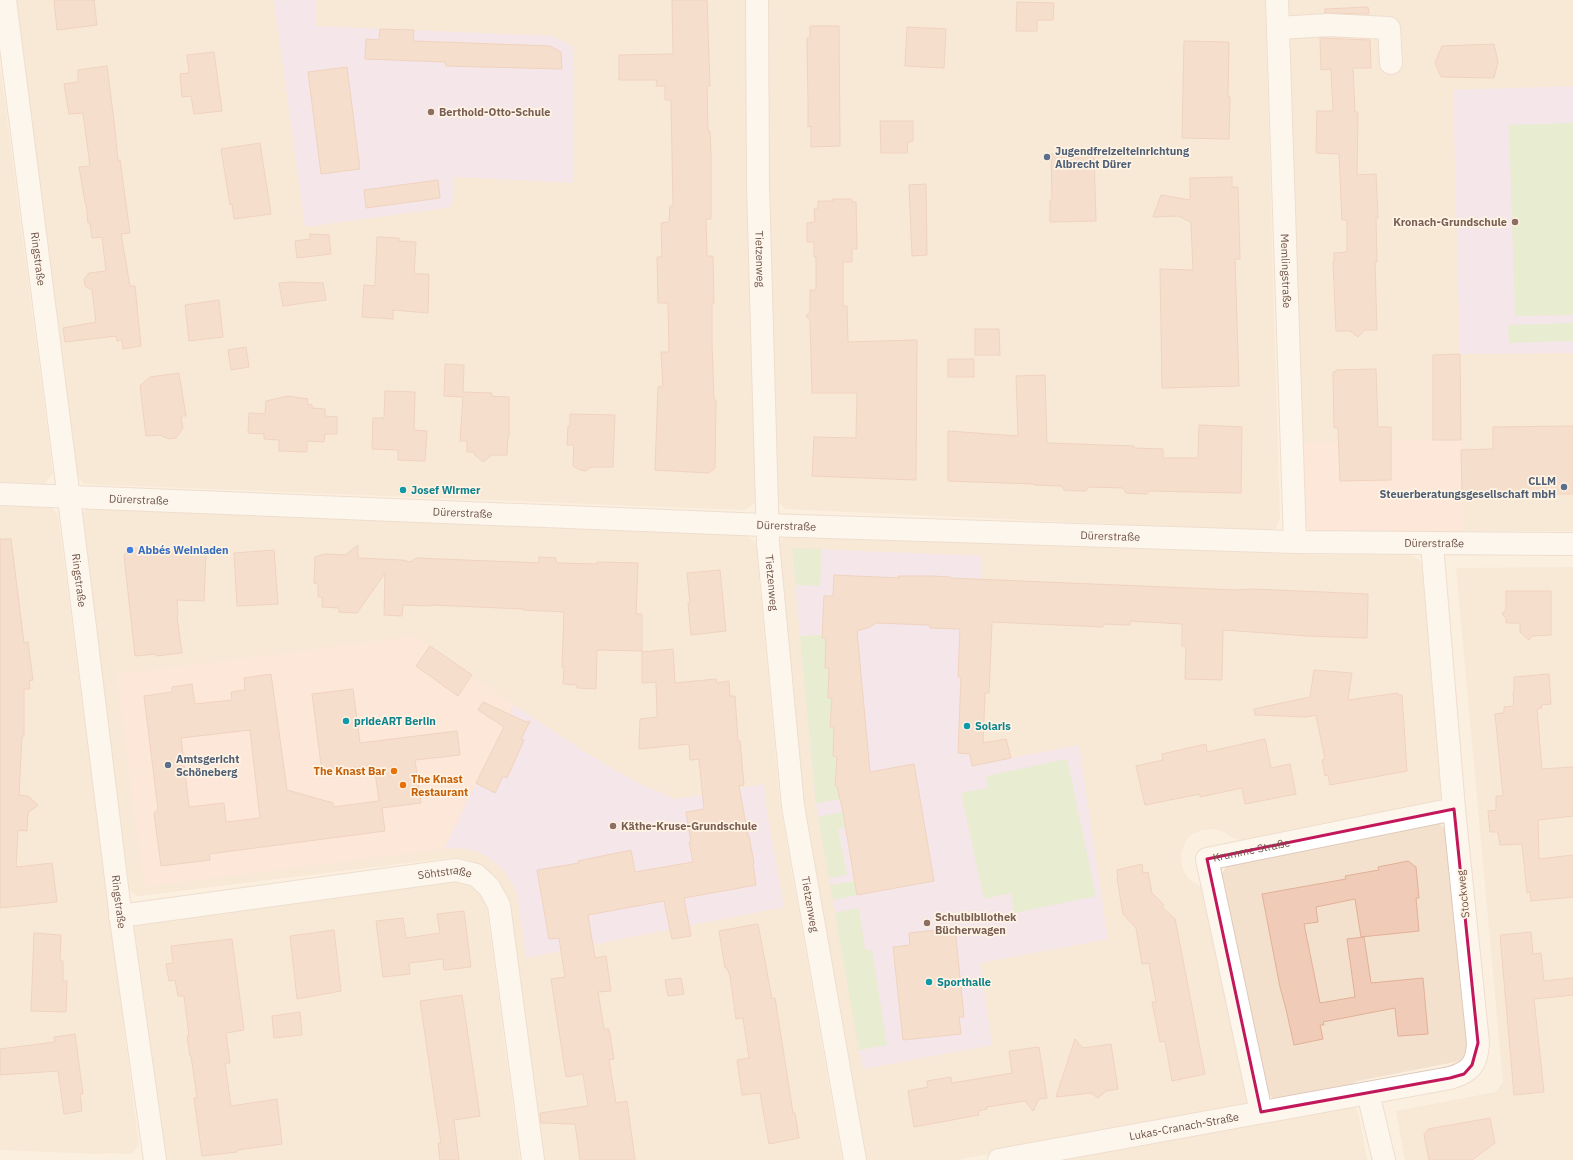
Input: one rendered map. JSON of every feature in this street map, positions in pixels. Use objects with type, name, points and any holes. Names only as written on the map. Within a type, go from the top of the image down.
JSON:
[{"type":"street","name":"Ringstraße","points":[[4,0],[69,497],[120,916],[155,1160]]},
{"type":"street","name":"Tietzenweg","points":[[757,0],[758,186],[766,525],[794,806],[855,1160]]},
{"type":"street","name":"Memlingstraße","points":[[1277,0],[1295,542]]},
{"type":"street","points":[[1278,28],[1328,25],[1389,28],[1391,63]]},
{"type":"street","name":"Dürerstraße","points":[[0,494],[766,525],[1295,542],[1573,544]]},
{"type":"street","name":"Stockweg","points":[[1368,1094],[1464,1074],[1472,1066],[1476,1058],[1478,1043],[1454,809],[1432,544]]},
{"type":"street","name":"Krumme Straße","points":[[1261,1112],[1208,859],[1454,809]]},
{"type":"street","name":"Söhtstraße","points":[[120,916],[456,870],[476,875],[489,887],[499,905],[533,1160]]},
{"type":"street","points":[[1368,1094],[1384,1160]]},
{"type":"street","name":"Lukas-Cranach-Straße","points":[[999,1160],[1368,1094]]},
{"type":"highlighted area","points":[[1454,809],[1478,1043],[1472,1065],[1464,1074],[1450,1078],[1261,1112],[1207,859]]},
{"type":"shaded area","points":[[15,0],[747,0],[755,502],[744,510],[85,484],[77,477]]},
{"type":"shaded area","name":"Berthold-Otto-Schule","points":[[274,0],[316,0],[316,26],[552,36],[573,46],[574,183],[454,177],[452,207],[305,227]]},
{"type":"shaded area","points":[[765,0],[1265,0],[1280,519],[1276,528],[1268,531],[785,509],[776,499]]},
{"type":"shaded area","points":[[1289,0],[1573,0],[1573,531],[1463,531],[1461,440],[1302,443]]},
{"type":"shaded area","points":[[0,64],[53,473],[45,484],[0,482]]},
{"type":"shaded area","name":"Kronach-Grundschule","points":[[1573,86],[1573,353],[1460,354],[1453,90]]},
{"type":"shaded area","points":[[1378,440],[1461,440],[1463,531],[1315,532],[1309,530],[1305,525],[1302,443]]},
{"type":"shaded area","points":[[0,504],[49,506],[58,514],[139,1145],[131,1154],[0,1150]]},
{"type":"shaded area","points":[[87,508],[747,534],[756,545],[780,804],[842,1160],[542,1160],[507,898],[494,875],[474,862],[461,858],[448,858],[139,896],[136,896],[130,891],[81,516]]},
{"type":"shaded area","points":[[786,535],[1323,555],[1408,554],[1420,561],[1423,569],[1439,745],[1442,797],[1432,804],[1243,842],[1215,829],[1202,830],[1191,835],[1187,839],[1181,853],[1184,872],[1190,880],[1203,888],[1247,1096],[1243,1107],[956,1160],[865,1160],[804,813],[779,546]]},
{"type":"shaded area","points":[[792,548],[982,556],[974,765],[1079,745],[1108,939],[980,963],[992,1045],[863,1069],[815,798]]},
{"type":"shaded area","points":[[1573,567],[1573,1160],[1405,1160],[1396,1111],[1496,1092],[1503,1082],[1456,568]]},
{"type":"shaded area","points":[[415,636],[514,705],[444,849],[144,887],[116,674]]},
{"type":"shaded area","name":"Käthe-Kruse-Grundschule","points":[[514,705],[588,754],[636,782],[675,799],[764,784],[766,805],[784,907],[526,958],[517,893],[505,872],[488,857],[476,851],[461,848],[444,849]]},
{"type":"shaded area","points":[[1439,823],[1446,830],[1467,1046],[1465,1055],[1459,1061],[1455,1062],[1358,1081],[1347,1087],[1274,1100],[1267,1091],[1222,873],[1227,866]]},
{"type":"shaded area","points":[[454,880],[471,885],[481,895],[487,909],[520,1160],[164,1160],[134,928],[139,920]]},
{"type":"shaded area","points":[[1353,1105],[1358,1112],[1367,1160],[1046,1160]]},
{"type":"green space","points":[[1573,123],[1573,315],[1515,316],[1509,125]]},
{"type":"green space","points":[[1573,323],[1573,341],[1509,343],[1508,325]]},
{"type":"green space","points":[[792,548],[822,549],[820,586],[796,585]]},
{"type":"green space","points":[[822,635],[822,638],[826,638],[825,668],[829,668],[828,697],[832,698],[830,727],[834,727],[833,756],[837,757],[835,786],[840,787],[841,799],[816,803],[800,636]]},
{"type":"green space","points":[[1067,759],[1096,896],[1015,913],[1010,893],[984,899],[961,793],[988,788],[986,776]]},
{"type":"green space","points":[[843,812],[845,828],[838,829],[847,875],[829,878],[818,817]]},
{"type":"green space","points":[[855,881],[857,895],[833,900],[830,885]]},
{"type":"green space","points":[[859,908],[865,950],[872,950],[887,1045],[859,1050],[835,913]]},
{"type":"building","points":[[54,0],[94,0],[97,25],[57,30]]},
{"type":"building","points":[[672,0],[707,0],[710,86],[707,86],[708,131],[710,131],[711,153],[711,219],[706,219],[707,256],[713,256],[714,303],[712,303],[712,344],[714,400],[716,400],[715,468],[709,473],[655,470],[658,387],[663,386],[661,352],[669,352],[668,303],[658,303],[657,257],[662,257],[661,223],[669,222],[670,206],[673,206],[671,100],[665,100],[665,86],[656,86],[657,80],[619,80],[619,55],[673,54]]},
{"type":"building","points":[[1017,2],[1054,3],[1053,20],[1037,20],[1037,31],[1016,31]]},
{"type":"building","points":[[1368,7],[1369,14],[1325,13],[1325,9]]},
{"type":"building","points":[[810,26],[839,26],[840,146],[811,147],[811,126],[808,127],[807,38],[810,38]]},
{"type":"building","points":[[907,27],[946,29],[944,68],[905,66]]},
{"type":"building","points":[[380,29],[414,30],[413,41],[550,46],[561,52],[562,69],[446,66],[445,62],[365,59],[366,39],[379,40]]},
{"type":"building","points":[[1320,38],[1370,40],[1371,68],[1353,68],[1355,112],[1358,112],[1357,175],[1376,174],[1378,218],[1376,218],[1377,262],[1375,262],[1377,330],[1365,330],[1358,337],[1350,331],[1336,331],[1333,262],[1334,253],[1347,252],[1347,220],[1342,220],[1339,154],[1316,153],[1317,111],[1333,111],[1331,69],[1321,70]]},
{"type":"building","points":[[1184,41],[1229,42],[1229,139],[1182,138]]},
{"type":"building","points":[[1494,44],[1498,62],[1494,78],[1441,77],[1435,63],[1442,46]]},
{"type":"building","points":[[214,52],[222,111],[194,114],[191,96],[182,97],[180,74],[189,73],[187,55]]},
{"type":"building","points":[[107,66],[118,161],[120,160],[130,233],[121,234],[130,286],[135,286],[141,346],[123,349],[122,340],[117,341],[116,336],[65,342],[63,328],[96,322],[92,290],[85,286],[84,279],[89,273],[106,271],[102,237],[92,238],[90,223],[88,223],[79,167],[90,166],[83,113],[69,114],[64,84],[78,82],[78,70]]},
{"type":"building","points":[[347,67],[360,169],[321,174],[308,72]]},
{"type":"building","points":[[880,121],[913,121],[913,141],[908,142],[907,153],[881,153]]},
{"type":"building","points":[[260,143],[271,214],[234,219],[232,204],[230,205],[221,149]]},
{"type":"building","points":[[1094,153],[1096,221],[1050,222],[1050,200],[1052,200],[1051,154]]},
{"type":"building","points":[[1232,177],[1232,187],[1238,187],[1240,259],[1235,259],[1239,386],[1162,388],[1160,269],[1193,270],[1191,222],[1178,216],[1153,217],[1161,195],[1190,200],[1190,178]]},
{"type":"building","points":[[438,180],[440,198],[366,208],[364,190]]},
{"type":"building","points":[[926,184],[927,255],[912,256],[909,185]]},
{"type":"building","points":[[833,199],[852,199],[852,202],[856,202],[857,249],[852,249],[852,262],[843,262],[843,306],[847,306],[848,342],[917,340],[916,480],[812,476],[814,437],[856,438],[857,393],[812,393],[810,320],[806,316],[810,312],[810,290],[816,290],[816,257],[814,257],[814,242],[807,242],[807,223],[815,222],[814,209],[818,208],[818,201],[833,201]]},
{"type":"building","points":[[310,234],[329,235],[331,254],[297,258],[295,241],[310,239]]},
{"type":"building","points":[[377,237],[399,238],[399,241],[416,242],[414,274],[429,274],[428,313],[393,310],[393,319],[362,317],[364,285],[375,286]]},
{"type":"building","points":[[279,283],[323,283],[326,300],[283,306]]},
{"type":"building","points":[[219,300],[223,337],[189,341],[185,305]]},
{"type":"building","points":[[975,329],[999,329],[1000,355],[975,355]]},
{"type":"building","points":[[246,347],[249,367],[231,370],[228,350]]},
{"type":"building","points":[[1460,354],[1461,440],[1433,440],[1433,355]]},
{"type":"building","points":[[948,359],[974,359],[974,377],[948,377]]},
{"type":"building","points":[[445,364],[464,365],[463,392],[492,393],[491,396],[509,397],[509,437],[507,455],[492,455],[483,462],[474,454],[475,452],[467,452],[467,441],[460,441],[463,397],[444,396]]},
{"type":"building","points":[[1376,369],[1378,427],[1391,427],[1391,480],[1340,481],[1338,428],[1334,428],[1333,372],[1336,372],[1336,370]]},
{"type":"building","points":[[179,373],[186,416],[181,416],[183,428],[176,438],[169,439],[160,435],[146,436],[140,386],[150,377]]},
{"type":"building","points":[[1045,375],[1047,443],[1134,446],[1134,448],[1163,449],[1163,458],[1198,458],[1199,425],[1242,427],[1241,493],[1149,491],[1147,494],[1126,493],[1123,488],[1089,487],[1086,491],[1079,491],[1064,490],[1062,486],[948,481],[948,431],[1018,436],[1016,376]]},
{"type":"building","points":[[385,391],[415,392],[414,430],[427,431],[425,461],[398,460],[398,450],[372,449],[373,418],[384,418]]},
{"type":"building","points":[[288,396],[308,399],[307,404],[312,405],[312,408],[325,409],[325,416],[337,417],[337,434],[325,434],[324,442],[307,441],[307,452],[279,451],[279,440],[264,439],[264,434],[248,433],[249,413],[265,414],[266,401]]},
{"type":"building","points":[[570,414],[615,415],[613,467],[591,467],[586,471],[580,470],[573,466],[574,445],[567,445]]},
{"type":"building","points":[[1573,426],[1573,494],[1462,494],[1461,450],[1493,449],[1493,427]]},
{"type":"building","points":[[0,539],[11,539],[24,643],[28,642],[33,680],[29,681],[30,689],[24,689],[24,736],[22,736],[19,795],[28,796],[38,805],[28,813],[27,831],[18,830],[16,867],[52,863],[57,902],[0,908]]},
{"type":"building","points":[[358,545],[358,558],[402,560],[410,562],[416,558],[539,563],[539,557],[556,558],[556,563],[638,563],[636,614],[642,614],[642,651],[597,650],[596,689],[577,688],[577,685],[563,684],[564,667],[562,667],[564,612],[523,610],[524,609],[403,605],[402,616],[384,615],[385,573],[357,613],[339,612],[339,608],[322,607],[322,597],[318,597],[318,584],[314,583],[315,557],[324,554],[345,555]]},
{"type":"building","points":[[174,546],[203,548],[203,555],[206,555],[204,601],[177,600],[177,617],[182,653],[156,656],[156,654],[135,656],[124,555],[130,548],[172,549]]},
{"type":"building","points":[[274,550],[278,604],[237,606],[234,553]]},
{"type":"building","points":[[720,570],[726,631],[691,635],[687,573]]},
{"type":"building","points":[[834,575],[899,578],[898,576],[932,576],[1235,590],[1254,589],[1368,594],[1367,638],[1309,636],[1223,630],[1222,680],[1185,679],[1186,646],[1182,646],[1182,624],[1130,621],[1130,625],[1103,624],[1103,627],[992,622],[989,693],[985,693],[983,743],[1006,739],[1011,758],[972,766],[970,754],[958,753],[961,677],[958,677],[960,629],[930,628],[930,625],[876,623],[870,627],[857,631],[870,772],[914,764],[934,881],[857,895],[843,812],[837,786],[835,786],[837,757],[833,756],[834,727],[830,727],[832,698],[828,698],[829,668],[825,668],[826,638],[822,638],[824,596],[833,596]]},
{"type":"building","points":[[1506,591],[1551,591],[1551,635],[1532,636],[1529,640],[1520,632],[1520,623],[1506,623],[1506,618],[1502,614],[1506,609]]},
{"type":"building","points":[[430,646],[472,675],[458,696],[416,666]]},
{"type":"building","points":[[673,649],[675,683],[716,679],[717,683],[729,681],[730,696],[735,696],[738,741],[740,741],[744,785],[739,786],[754,863],[756,885],[684,898],[691,936],[672,939],[664,901],[588,915],[595,958],[606,956],[611,991],[598,992],[604,1029],[609,1029],[614,1059],[609,1060],[616,1103],[627,1101],[635,1160],[580,1160],[575,1124],[541,1123],[540,1113],[588,1106],[583,1074],[566,1077],[551,979],[565,977],[559,938],[549,939],[537,870],[579,863],[578,861],[631,850],[635,872],[693,862],[686,812],[704,809],[699,759],[690,760],[689,744],[639,749],[640,719],[657,717],[656,682],[642,683],[642,652]]},
{"type":"building","points":[[1314,670],[1352,673],[1348,700],[1398,693],[1398,695],[1402,695],[1407,771],[1330,785],[1328,775],[1325,776],[1322,760],[1325,759],[1316,715],[1306,717],[1255,715],[1254,709],[1310,697]]},
{"type":"building","name":"Amtsgericht Schöneberg","points":[[271,674],[287,790],[333,803],[333,807],[379,801],[374,765],[322,772],[312,694],[353,689],[360,743],[457,731],[460,755],[415,760],[421,803],[382,808],[385,831],[209,854],[210,860],[161,866],[154,813],[158,809],[144,696],[172,692],[172,687],[192,684],[195,704],[232,700],[231,692],[245,690],[244,678]],"holes":[[[250,730],[260,818],[226,822],[224,803],[189,807],[181,738]]]},
{"type":"building","points":[[1549,674],[1551,704],[1541,705],[1542,708],[1537,709],[1542,769],[1573,767],[1573,816],[1538,820],[1539,859],[1573,855],[1573,897],[1531,901],[1530,892],[1527,893],[1522,844],[1500,845],[1498,832],[1490,832],[1488,811],[1496,810],[1496,796],[1503,796],[1495,714],[1504,713],[1504,707],[1514,706],[1514,677]]},
{"type":"building","points":[[483,702],[526,722],[530,721],[521,739],[524,740],[507,778],[503,776],[495,793],[476,783],[504,727],[478,710]]},
{"type":"building","points":[[1265,739],[1271,768],[1290,764],[1296,794],[1245,804],[1242,788],[1200,797],[1200,794],[1145,805],[1136,766],[1163,760],[1162,754],[1206,744],[1207,752]]},
{"type":"building","points":[[1408,861],[1416,867],[1419,898],[1416,898],[1419,931],[1361,937],[1355,899],[1316,907],[1318,922],[1304,924],[1320,1003],[1355,997],[1347,939],[1364,937],[1371,983],[1423,978],[1428,1034],[1398,1036],[1395,1008],[1323,1022],[1324,1025],[1320,1025],[1323,1039],[1294,1045],[1280,987],[1262,894],[1346,879],[1345,876],[1379,870],[1378,867]]},
{"type":"building","points":[[1142,864],[1143,873],[1148,872],[1152,893],[1164,905],[1162,907],[1175,919],[1205,1074],[1172,1081],[1165,1041],[1160,1042],[1152,1002],[1156,1002],[1149,963],[1142,964],[1136,928],[1123,914],[1117,878],[1117,870]]},
{"type":"building","points":[[464,911],[471,967],[444,970],[443,959],[409,963],[410,974],[383,977],[376,921],[403,918],[406,938],[440,933],[437,914]]},
{"type":"building","points":[[758,924],[772,999],[775,998],[793,1113],[795,1113],[799,1138],[769,1144],[760,1093],[742,1095],[737,1060],[749,1058],[743,1018],[736,1019],[730,976],[727,968],[725,968],[719,931]]},
{"type":"building","name":"Sporthalle","points":[[955,928],[964,1017],[959,1017],[961,1034],[903,1040],[893,947],[910,945],[909,933]]},
{"type":"building","points":[[334,930],[341,991],[297,999],[290,936]]},
{"type":"building","points":[[1531,932],[1533,954],[1541,953],[1544,981],[1573,978],[1573,995],[1534,999],[1544,1092],[1514,1095],[1500,935]]},
{"type":"building","points":[[34,933],[61,935],[60,961],[63,961],[63,981],[67,981],[66,1012],[31,1011]]},
{"type":"building","points":[[232,939],[244,1030],[226,1033],[230,1063],[225,1063],[231,1106],[277,1099],[282,1144],[237,1150],[237,1152],[202,1156],[194,1098],[197,1097],[187,1036],[189,1036],[184,996],[178,996],[175,980],[169,981],[166,964],[173,963],[171,946]]},
{"type":"building","points":[[681,978],[684,994],[668,996],[665,980]]},
{"type":"building","points":[[462,995],[480,1116],[454,1120],[459,1160],[440,1160],[438,1143],[441,1143],[420,1001]]},
{"type":"building","points":[[300,1012],[302,1035],[274,1038],[272,1016]]},
{"type":"building","points":[[75,1034],[83,1094],[80,1094],[82,1111],[64,1114],[58,1071],[0,1075],[0,1049],[55,1042],[54,1037]]},
{"type":"building","points":[[1075,1039],[1083,1048],[1111,1044],[1118,1089],[1106,1091],[1098,1098],[1091,1093],[1056,1097]]},
{"type":"building","points":[[1039,1047],[1047,1098],[1039,1099],[1033,1111],[1025,1101],[987,1107],[987,1109],[978,1111],[979,1115],[914,1127],[908,1091],[928,1087],[927,1081],[951,1077],[952,1083],[1012,1073],[1009,1051]]},
{"type":"building","points":[[1490,1118],[1495,1143],[1472,1160],[1429,1160],[1424,1135],[1428,1129]]},
{"type":"place","name":"Berthold-Otto-Schule","points":[[431,112]]},
{"type":"place","name":"Jugendfreizeiteinrichtung Albrecht Dürer","points":[[1047,157]]},
{"type":"place","name":"Kronach-Grundschule","points":[[1515,222]]},
{"type":"place","name":"CLLM Steuerberatungsgesellschaft mbH","points":[[1564,487]]},
{"type":"place","name":"Josef Wirmer","points":[[403,490]]},
{"type":"place","name":"Abbés Weinladen","points":[[130,550]]},
{"type":"place","name":"prideART Berlin","points":[[346,721]]},
{"type":"place","name":"Solaris","points":[[967,726]]},
{"type":"place","name":"Amtsgericht Schöneberg","points":[[168,765]]},
{"type":"place","name":"The Knast Bar","points":[[394,771]]},
{"type":"place","name":"The Knast Restaurant","points":[[403,785]]},
{"type":"place","name":"Käthe-Kruse-Grundschule","points":[[613,826]]},
{"type":"place","name":"Schulbibliothek Bücherwagen","points":[[927,923]]},
{"type":"place","name":"Sporthalle","points":[[929,982]]}]
